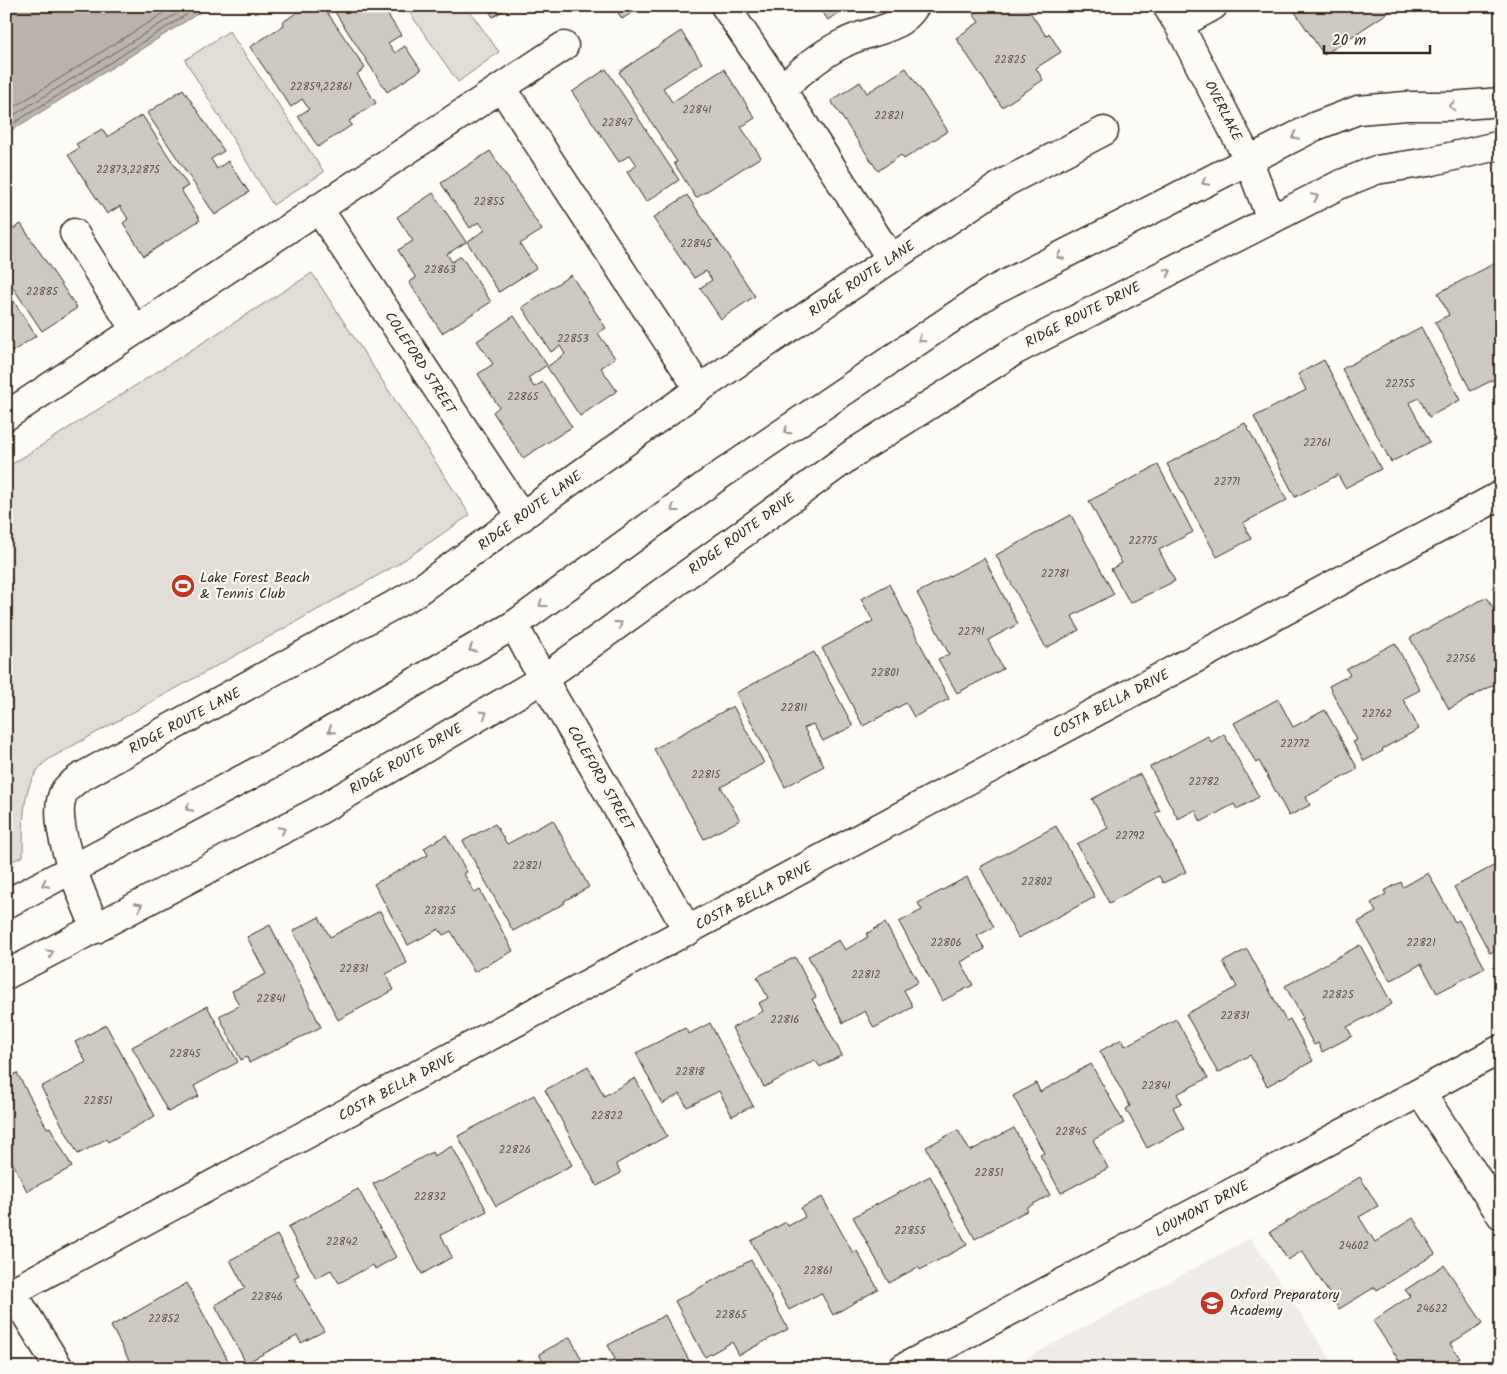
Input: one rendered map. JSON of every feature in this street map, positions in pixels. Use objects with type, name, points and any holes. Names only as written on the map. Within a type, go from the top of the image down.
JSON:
[{"type":"street","points":[[724,6],[781,89],[891,259]]},
{"type":"street","points":[[781,89],[793,78],[844,43],[888,28],[904,19],[915,6]]},
{"type":"street","points":[[1173,16],[1213,6]]},
{"type":"street","name":"OVERLAKE","points":[[1173,16],[1248,159],[1271,219]]},
{"type":"street","points":[[6,416],[564,46]]},
{"type":"street","points":[[502,88],[699,389]]},
{"type":"street","points":[[6,904],[294,752],[514,625],[713,480],[992,291],[1248,159],[1316,126],[1358,110],[1501,102]]},
{"type":"street","name":"RIDGE ROUTE LANE","points":[[96,929],[72,870],[61,826],[61,800],[64,791],[72,784],[81,777],[412,595],[699,389],[891,259],[1006,182],[1104,131]]},
{"type":"street","name":"RIDGE ROUTE DRIVE","points":[[6,975],[318,811],[543,679],[855,452],[1016,350],[1339,185],[1376,170],[1428,162],[1501,145]]},
{"type":"street","name":"COLEFORD STREET","points":[[318,208],[522,517]]},
{"type":"street","points":[[74,233],[135,330]]},
{"type":"street","name":"COSTA BELLA DRIVE","points":[[9,1294],[1501,495]]},
{"type":"street","name":"COLEFORD STREET","points":[[514,625],[688,931]]},
{"type":"street","name":"LOUMONT DRIVE","points":[[903,1368],[1501,1049]]},
{"type":"street","points":[[1421,1093],[1501,1215]]},
{"type":"street","points":[[9,1294],[59,1368]]},
{"type":"shaded area","points":[[405,6],[466,6],[499,52],[458,82]]},
{"type":"shaded area","points":[[229,31],[324,172],[273,205],[185,60]]},
{"type":"shaded area","name":"Lake Forest Beach & Tennis Club","points":[[312,273],[470,515],[398,564],[49,759],[39,768],[28,790],[24,816],[23,856],[6,864],[6,468]]},
{"type":"shaded area","name":"Oxford Preparatory Academy","points":[[1251,1238],[1336,1368],[1008,1368]]},
{"type":"water","points":[[6,6],[210,6],[6,134]]},
{"type":"building","points":[[306,6],[323,6],[365,68],[357,74],[376,103],[349,121],[352,125],[318,147],[298,116],[309,109],[302,99],[291,107],[250,47],[284,25],[283,22]]},
{"type":"building","points":[[331,6],[382,6],[401,35],[388,43],[395,53],[405,46],[421,70],[387,92]]},
{"type":"building","points":[[486,6],[510,6],[493,17]]},
{"type":"building","points":[[614,6],[642,6],[622,19]]},
{"type":"building","points":[[818,6],[848,6],[828,20]]},
{"type":"building","points":[[973,6],[1026,6],[1046,36],[1049,33],[1061,52],[1036,68],[1043,80],[1002,107],[956,38],[979,22],[973,14],[977,12]]},
{"type":"building","points":[[1291,6],[1398,6],[1324,55]]},
{"type":"building","points":[[681,31],[702,63],[663,88],[672,102],[724,69],[755,118],[741,127],[761,157],[696,198],[674,163],[677,162],[619,72]]},
{"type":"building","points":[[906,68],[948,131],[904,159],[901,155],[878,171],[831,101],[860,82],[867,93]]},
{"type":"building","points":[[606,69],[679,180],[646,202],[627,172],[637,165],[630,155],[619,162],[572,92]]},
{"type":"building","points":[[183,89],[224,151],[211,159],[217,169],[228,161],[249,192],[215,215],[147,113]]},
{"type":"building","points":[[142,115],[188,186],[181,190],[200,220],[144,256],[123,223],[128,219],[120,206],[107,214],[68,155],[79,148],[76,144],[102,129],[107,137]]},
{"type":"building","points":[[490,151],[542,230],[520,244],[536,268],[499,292],[467,242],[485,230],[479,222],[470,228],[441,183]]},
{"type":"building","points":[[433,193],[466,242],[447,254],[452,262],[461,256],[491,302],[442,333],[409,282],[416,278],[398,250],[413,241],[397,217]]},
{"type":"building","points":[[687,195],[755,296],[721,319],[700,288],[712,280],[706,271],[694,278],[653,218]]},
{"type":"building","points":[[21,224],[77,308],[42,331],[6,277],[6,233]]},
{"type":"building","points":[[1501,260],[1501,376],[1471,391],[1435,322],[1449,315],[1438,293]]},
{"type":"building","points":[[571,275],[606,328],[598,333],[615,358],[601,368],[617,391],[580,416],[547,367],[565,354],[560,346],[551,352],[522,307]]},
{"type":"building","points":[[6,289],[36,336],[7,355],[6,354]]},
{"type":"building","points":[[514,316],[547,365],[528,378],[534,387],[543,382],[572,427],[523,458],[493,412],[499,407],[478,374],[493,364],[477,341]]},
{"type":"building","points":[[1421,327],[1460,400],[1429,417],[1419,398],[1409,403],[1430,442],[1391,462],[1342,369]]},
{"type":"building","points":[[1324,360],[1381,469],[1345,488],[1338,475],[1295,497],[1254,417],[1306,390],[1298,374]]},
{"type":"building","points":[[1245,423],[1287,500],[1243,523],[1251,539],[1217,557],[1167,464]]},
{"type":"building","points":[[1158,465],[1193,532],[1159,550],[1175,581],[1130,603],[1111,569],[1122,563],[1089,501]]},
{"type":"building","points":[[1071,515],[1114,594],[1072,616],[1079,630],[1046,648],[996,555]]},
{"type":"building","points":[[984,558],[1018,624],[988,640],[1003,669],[957,693],[938,659],[949,654],[917,593]]},
{"type":"building","points":[[889,584],[949,699],[914,717],[906,703],[863,726],[822,648],[873,621],[861,599]]},
{"type":"building","points":[[1487,597],[1501,622],[1501,681],[1449,709],[1410,638]]},
{"type":"building","points":[[1395,643],[1420,690],[1403,699],[1419,729],[1364,761],[1353,742],[1357,740],[1329,686],[1350,675],[1346,669]]},
{"type":"building","points":[[814,652],[853,726],[823,741],[813,724],[804,728],[824,766],[785,787],[736,693]]},
{"type":"building","points":[[1278,699],[1293,727],[1325,710],[1358,769],[1306,797],[1310,805],[1289,816],[1259,761],[1256,763],[1234,723]]},
{"type":"building","points":[[733,706],[764,763],[721,787],[740,820],[704,839],[654,749]]},
{"type":"building","points":[[1224,734],[1259,797],[1237,809],[1234,804],[1201,822],[1195,810],[1178,819],[1150,767],[1208,736],[1211,742]]},
{"type":"building","points":[[1140,774],[1160,811],[1155,813],[1186,872],[1163,883],[1159,876],[1109,903],[1077,844],[1108,828],[1092,799]]},
{"type":"building","points":[[553,820],[589,887],[564,901],[565,903],[513,931],[463,841],[495,824],[507,844]]},
{"type":"building","points":[[1056,826],[1095,897],[1018,938],[980,867]]},
{"type":"building","points":[[446,835],[467,872],[464,874],[475,893],[480,890],[513,951],[474,972],[451,931],[443,935],[439,929],[408,945],[374,884],[428,855],[424,848]]},
{"type":"building","points":[[1501,862],[1501,948],[1490,953],[1454,887]]},
{"type":"building","points":[[1428,873],[1455,922],[1459,920],[1485,968],[1437,993],[1421,964],[1390,981],[1358,922],[1376,912],[1371,903],[1386,894],[1384,891],[1401,882],[1403,887]]},
{"type":"building","points":[[967,877],[994,927],[977,936],[985,949],[961,962],[973,985],[942,1001],[899,922],[922,910],[918,903]]},
{"type":"building","points":[[380,911],[407,963],[386,974],[394,990],[338,1020],[293,931],[319,917],[330,937]]},
{"type":"building","points":[[885,923],[918,982],[904,990],[913,1007],[874,1028],[865,1011],[843,1023],[808,956],[839,940],[845,950],[868,937],[866,934]]},
{"type":"building","points":[[270,925],[321,1027],[249,1063],[247,1057],[241,1060],[219,1016],[239,1006],[232,991],[266,974],[247,937]]},
{"type":"building","points":[[1360,945],[1392,1004],[1347,1027],[1352,1036],[1322,1052],[1318,1043],[1314,1045],[1300,1019],[1303,1018],[1285,986]]},
{"type":"building","points":[[1247,949],[1286,1021],[1290,1019],[1313,1061],[1267,1086],[1250,1055],[1218,1073],[1186,1014],[1237,987],[1223,962]]},
{"type":"building","points":[[795,957],[816,997],[812,999],[842,1055],[820,1067],[815,1060],[764,1087],[732,1028],[763,1011],[759,1003],[768,998],[757,977]]},
{"type":"building","points":[[207,1006],[238,1062],[194,1086],[199,1096],[168,1112],[132,1047]]},
{"type":"building","points":[[1176,1019],[1208,1078],[1177,1094],[1182,1103],[1173,1107],[1184,1129],[1147,1148],[1126,1109],[1130,1106],[1100,1051],[1122,1039],[1125,1046]]},
{"type":"building","points":[[710,1023],[753,1106],[732,1116],[719,1091],[687,1107],[680,1094],[662,1104],[636,1053],[685,1028],[689,1034]]},
{"type":"building","points":[[106,1025],[155,1116],[108,1142],[106,1139],[78,1154],[41,1087],[86,1062],[75,1042]]},
{"type":"building","points":[[1091,1064],[1124,1123],[1093,1140],[1108,1168],[1061,1193],[1040,1155],[1044,1153],[1013,1096],[1036,1083],[1040,1092]]},
{"type":"building","points":[[588,1066],[604,1096],[635,1078],[667,1136],[616,1164],[621,1173],[597,1186],[545,1090]]},
{"type":"building","points":[[17,1073],[47,1128],[50,1127],[72,1167],[27,1191],[12,1162],[6,1165],[6,1079]]},
{"type":"building","points":[[534,1095],[572,1165],[496,1206],[458,1136]]},
{"type":"building","points":[[1014,1128],[1050,1195],[1026,1208],[1028,1210],[975,1239],[926,1147],[958,1130],[970,1151]]},
{"type":"building","points":[[452,1146],[487,1211],[441,1235],[452,1257],[422,1274],[373,1184],[432,1152],[434,1156]]},
{"type":"building","points":[[930,1176],[967,1245],[920,1270],[918,1267],[889,1283],[853,1217]]},
{"type":"building","points":[[1360,1177],[1378,1206],[1359,1217],[1375,1242],[1413,1218],[1435,1254],[1377,1290],[1375,1287],[1339,1309],[1302,1251],[1288,1260],[1270,1232]]},
{"type":"building","points":[[358,1189],[396,1257],[375,1269],[373,1265],[339,1283],[331,1270],[316,1278],[288,1227]]},
{"type":"building","points":[[822,1197],[853,1253],[857,1251],[878,1289],[833,1315],[821,1293],[789,1310],[751,1241],[786,1222],[788,1226],[805,1217],[801,1208]]},
{"type":"building","points":[[277,1235],[299,1275],[294,1278],[324,1331],[301,1343],[297,1336],[246,1363],[215,1305],[245,1288],[230,1260]]},
{"type":"building","points":[[751,1260],[788,1329],[739,1355],[732,1342],[705,1357],[675,1301]]},
{"type":"building","points":[[1444,1265],[1483,1323],[1450,1344],[1460,1358],[1444,1368],[1404,1368],[1373,1321],[1410,1296],[1405,1290]]},
{"type":"building","points":[[187,1283],[232,1368],[133,1368],[111,1326]]},
{"type":"building","points":[[665,1315],[693,1368],[601,1368],[615,1359],[608,1345]]},
{"type":"building","points":[[570,1337],[586,1368],[546,1368],[539,1354]]},
{"type":"place","name":"Lake Forest Beach & Tennis Club","points":[[183,586]]},
{"type":"place","name":"Oxford Preparatory Academy","points":[[1212,1303]]}]
